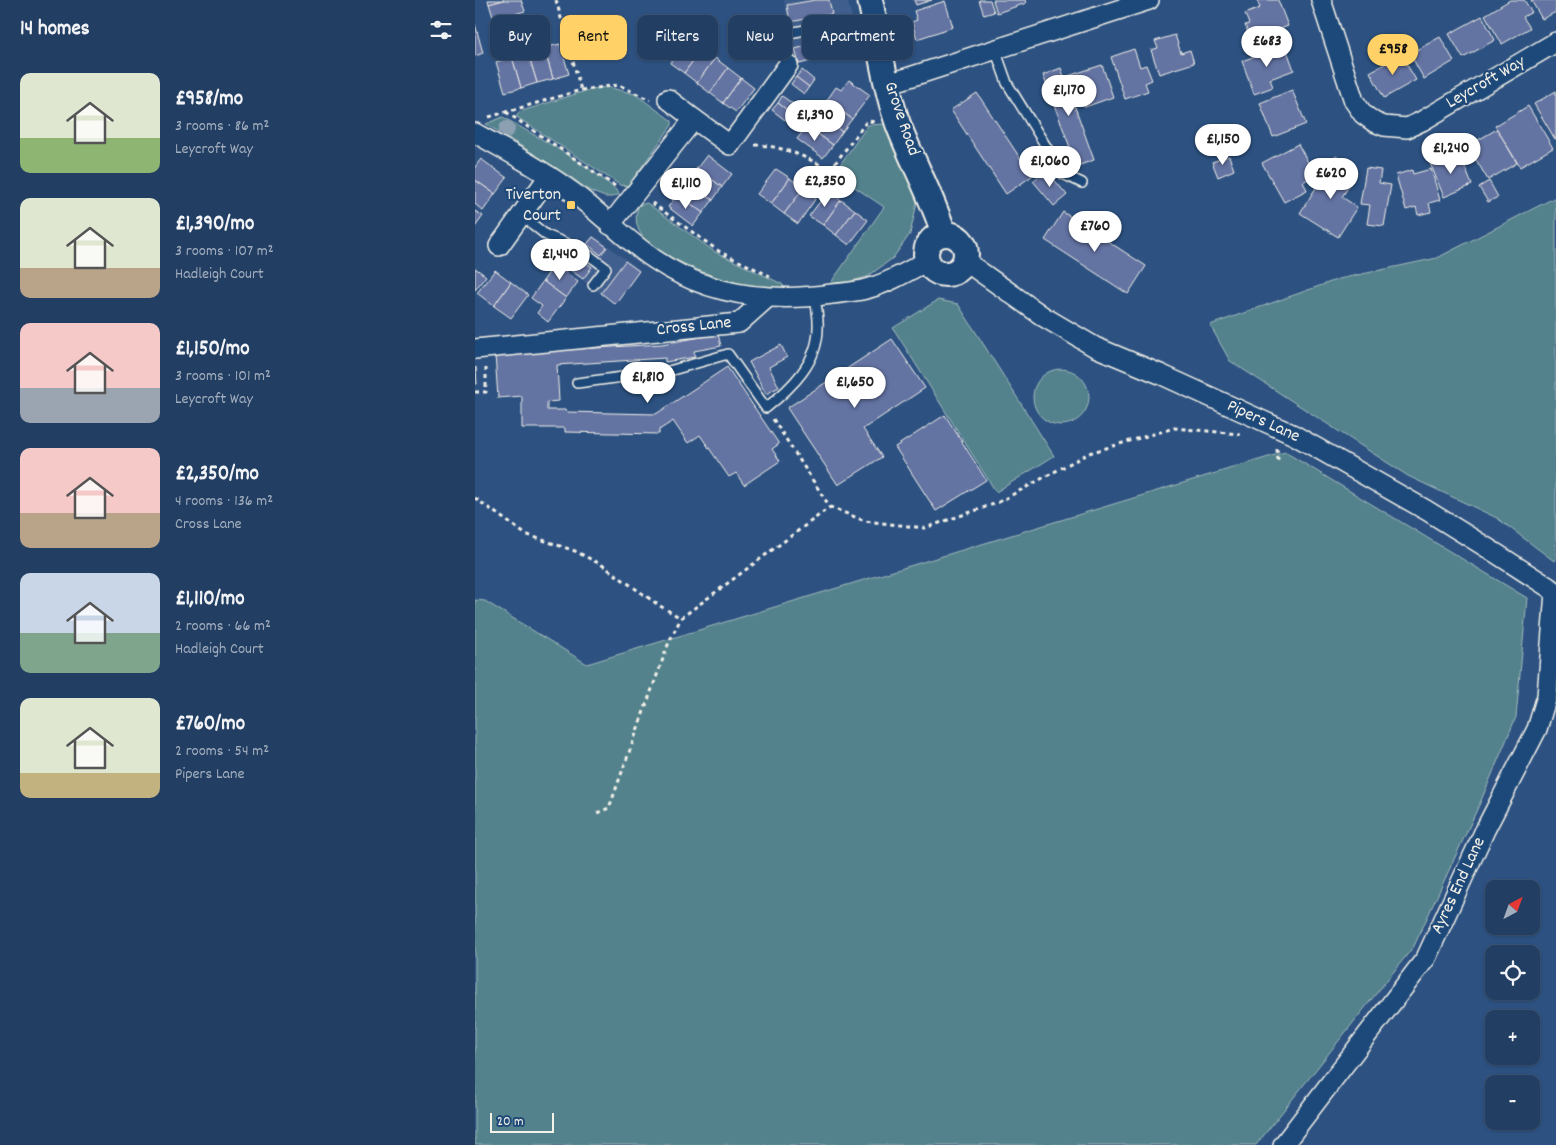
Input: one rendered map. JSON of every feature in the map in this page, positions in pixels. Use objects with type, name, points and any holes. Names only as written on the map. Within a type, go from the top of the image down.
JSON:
[{"type":"street","name":"Grove Road","points":[[870,0],[887,84],[898,123],[938,214],[944,234]]},
{"type":"street","points":[[887,84],[1149,0]]},
{"type":"street","name":"Leycroft Way","points":[[1321,0],[1354,101],[1363,114],[1384,126],[1407,128],[1422,121],[1556,42]]},
{"type":"street","points":[[668,99],[730,145],[789,65]]},
{"type":"street","points":[[611,224],[694,119]]},
{"type":"street","points":[[478,126],[576,195],[654,259],[704,284],[734,293],[767,298],[815,296],[863,290],[897,277],[927,261]]},
{"type":"street","points":[[499,246],[549,176]]},
{"type":"street","points":[[944,234],[957,237],[965,248],[965,261],[957,271],[946,274],[934,270],[927,261],[926,255],[929,243],[933,238],[944,234]]},
{"type":"street","name":"Pipers Lane","points":[[965,261],[1044,317],[1095,347],[1160,374],[1294,435],[1426,510],[1556,592]]},
{"type":"street","name":"Cross Lane","points":[[480,348],[739,323],[767,298]]},
{"type":"street","name":"Ayres End Lane","points":[[1283,1145],[1426,958],[1485,830],[1537,729],[1547,696],[1556,592]]},
{"type":"lane","points":[[789,65],[784,34],[802,31]]},
{"type":"lane","points":[[995,49],[1007,83],[1063,174],[1082,183]]},
{"type":"lane","points":[[521,215],[546,235],[581,250],[606,268],[593,285]]},
{"type":"lane","points":[[577,383],[669,371],[727,354],[766,408],[791,388],[812,357],[819,329],[815,296]]},
{"type":"path","points":[[556,0],[581,90]]},
{"type":"path","points":[[478,126],[581,90],[619,85],[649,100],[668,99]]},
{"type":"path","points":[[730,145],[765,145],[808,158],[830,170],[867,121],[898,123]]},
{"type":"path","points":[[475,392],[486,392],[480,348]]},
{"type":"path","points":[[766,408],[830,507],[865,521],[925,528],[997,503],[1089,453],[1174,428],[1248,434]]},
{"type":"path","points":[[1273,445],[1277,449],[1279,461]]},
{"type":"path","points":[[475,498],[525,534],[575,552],[602,565],[659,606],[681,618]]},
{"type":"path","points":[[597,813],[609,808],[669,642],[681,618],[830,507]]},
{"type":"shaded area","points":[[784,0],[847,0],[851,15],[802,15],[802,60],[820,60],[800,65],[776,60],[792,60],[792,15],[787,15]]},
{"type":"shaded area","points":[[593,235],[640,270],[615,304],[568,269]]},
{"type":"green space","points":[[607,87],[635,94],[672,121],[672,125],[628,186],[620,185],[517,117],[519,112],[592,89]]},
{"type":"green space","points":[[503,117],[580,162],[620,194],[605,197],[590,191],[486,124]]},
{"type":"green space","points":[[885,124],[913,182],[917,203],[910,234],[893,258],[867,277],[830,284],[884,207],[834,173],[868,125]]},
{"type":"green space","points":[[1556,197],[1556,560],[1554,561],[1497,518],[1408,476],[1230,361],[1210,325],[1339,279],[1437,258]]},
{"type":"green space","points":[[647,203],[715,252],[782,284],[784,287],[771,289],[731,282],[708,274],[666,254],[650,244],[641,234],[638,227],[636,216],[639,205]]},
{"type":"green space","points":[[938,300],[958,304],[1054,456],[996,492],[893,328]]},
{"type":"green space","points":[[1055,369],[1067,369],[1077,373],[1085,381],[1089,397],[1085,413],[1077,421],[1067,425],[1055,425],[1045,421],[1037,413],[1033,403],[1033,391],[1037,381],[1045,373]]},
{"type":"green space","points":[[1285,452],[1527,598],[1516,717],[1480,803],[1414,946],[1256,1145],[475,1145],[475,600],[485,601],[587,664]]},
{"type":"building","points":[[488,0],[504,0],[489,4]]},
{"type":"building","points":[[504,0],[521,0],[525,11],[511,15],[492,15],[489,4]]},
{"type":"building","points":[[815,0],[829,0],[832,14],[802,15],[802,20],[792,22],[792,15],[789,15],[787,5]]},
{"type":"building","points":[[914,0],[932,0],[916,5]]},
{"type":"building","points":[[979,0],[990,0],[994,12],[984,15]]},
{"type":"building","points":[[993,0],[1025,0],[1026,3],[997,13]]},
{"type":"building","points":[[1257,0],[1278,0],[1288,26],[1251,40],[1245,25],[1249,24],[1245,14],[1260,8]]},
{"type":"building","points":[[1510,0],[1524,0],[1532,12],[1523,17],[1530,28],[1502,44],[1485,15]]},
{"type":"building","points":[[1531,0],[1556,0],[1556,12],[1542,19]]},
{"type":"building","points":[[945,1],[953,27],[917,39],[913,25],[913,22],[917,20],[914,11]]},
{"type":"building","points":[[1482,16],[1495,40],[1463,58],[1449,34]]},
{"type":"building","points":[[475,24],[483,53],[475,56]]},
{"type":"building","points":[[1175,35],[1181,53],[1190,50],[1194,63],[1159,74],[1151,50],[1158,48],[1155,41]]},
{"type":"building","points":[[1440,37],[1454,61],[1424,79],[1410,54]]},
{"type":"building","points":[[560,44],[560,60],[565,60],[569,74],[553,79],[547,60],[550,60],[550,46]]},
{"type":"building","points":[[1285,45],[1294,70],[1270,79],[1273,87],[1254,94],[1242,61]]},
{"type":"building","points":[[802,47],[802,60],[814,60],[799,64],[795,49]]},
{"type":"building","points":[[1134,49],[1140,67],[1146,65],[1152,80],[1145,83],[1148,91],[1125,99],[1111,57]]},
{"type":"building","points":[[1401,55],[1416,80],[1384,98],[1370,72]]},
{"type":"building","points":[[513,60],[530,60],[537,83],[521,88]]},
{"type":"building","points":[[513,60],[521,88],[505,92],[496,62]]},
{"type":"building","points":[[530,60],[547,60],[553,79],[537,83]]},
{"type":"building","points":[[672,60],[694,60],[684,73],[670,63]]},
{"type":"building","points":[[694,60],[714,60],[697,83],[684,73]]},
{"type":"building","points":[[714,60],[718,60],[728,68],[710,93],[697,83]]},
{"type":"building","points":[[1102,65],[1113,97],[1085,107],[1081,95],[1072,98],[1065,77]]},
{"type":"building","points":[[728,68],[741,78],[723,103],[710,93]]},
{"type":"building","points":[[1061,68],[1094,160],[1077,166],[1043,75]]},
{"type":"building","points":[[802,70],[814,80],[809,87],[796,77]]},
{"type":"building","points":[[796,77],[809,87],[804,94],[791,84]]},
{"type":"building","points":[[741,78],[754,88],[736,112],[723,103]]},
{"type":"building","points":[[849,80],[870,95],[852,119],[827,100],[836,87],[841,90]]},
{"type":"building","points":[[1292,90],[1306,124],[1273,137],[1260,103]]},
{"type":"building","points":[[1556,91],[1556,139],[1555,139],[1534,104]]},
{"type":"building","points":[[977,93],[1032,176],[1006,194],[951,110]]},
{"type":"building","points":[[782,96],[796,106],[791,113],[778,103]]},
{"type":"building","points":[[827,100],[852,119],[842,132],[817,113]]},
{"type":"building","points":[[778,103],[791,113],[785,120],[772,110]]},
{"type":"building","points":[[1528,106],[1553,148],[1520,167],[1495,126]]},
{"type":"building","points":[[817,113],[842,132],[833,145],[807,126]]},
{"type":"building","points":[[807,126],[833,145],[823,158],[797,139]]},
{"type":"building","points":[[1497,129],[1517,163],[1488,180],[1468,146]]},
{"type":"building","points":[[1298,144],[1315,175],[1303,182],[1307,190],[1284,202],[1262,163]]},
{"type":"building","points":[[707,155],[732,174],[722,187],[697,168]]},
{"type":"building","points":[[1229,156],[1234,170],[1218,177],[1212,162]]},
{"type":"building","points":[[1336,156],[1349,164],[1342,175],[1352,181],[1342,197],[1357,207],[1338,237],[1300,213]]},
{"type":"building","points":[[1449,156],[1450,161],[1461,157],[1472,185],[1444,197],[1430,163]]},
{"type":"building","points":[[481,159],[507,178],[495,194],[475,180],[475,167]]},
{"type":"building","points":[[697,168],[722,187],[713,200],[687,182]]},
{"type":"building","points":[[1366,168],[1381,170],[1379,183],[1391,185],[1384,226],[1367,224],[1370,205],[1360,204]]},
{"type":"building","points":[[776,169],[790,178],[771,204],[757,194]]},
{"type":"building","points":[[1431,169],[1440,200],[1429,203],[1431,212],[1418,215],[1416,207],[1406,210],[1396,175],[1412,170],[1413,174]]},
{"type":"building","points":[[1046,170],[1067,195],[1054,206],[1033,181]]},
{"type":"building","points":[[790,178],[803,189],[784,214],[771,204]]},
{"type":"building","points":[[475,180],[495,194],[483,211],[475,204]]},
{"type":"building","points":[[1489,181],[1498,197],[1488,202],[1479,187]]},
{"type":"building","points":[[687,182],[713,200],[703,213],[678,194]]},
{"type":"building","points":[[803,189],[816,198],[798,224],[784,214]]},
{"type":"building","points":[[828,191],[841,200],[823,225],[809,216]]},
{"type":"building","points":[[678,194],[703,213],[693,226],[668,207]]},
{"type":"building","points":[[841,200],[855,210],[836,235],[823,225]]},
{"type":"building","points":[[855,210],[868,220],[849,245],[836,235]]},
{"type":"building","points":[[475,211],[483,216],[475,227]]},
{"type":"building","points":[[1063,212],[1146,266],[1128,294],[1045,240]]},
{"type":"building","points":[[593,237],[607,247],[601,255],[587,244]]},
{"type":"building","points":[[578,257],[592,267],[583,279],[569,269]]},
{"type":"building","points":[[625,261],[639,271],[615,304],[601,293]]},
{"type":"building","points":[[555,264],[578,282],[566,298],[543,281]]},
{"type":"building","points":[[475,268],[486,276],[475,290]]},
{"type":"building","points":[[495,270],[511,282],[494,306],[477,293]]},
{"type":"building","points":[[543,281],[566,298],[548,322],[537,313],[542,306],[531,298]]},
{"type":"building","points":[[511,282],[528,295],[511,318],[494,306]]},
{"type":"building","points":[[718,334],[721,346],[694,351],[695,357],[665,362],[665,358],[557,365],[559,401],[547,402],[547,410],[656,414],[727,367],[779,444],[772,449],[780,461],[744,485],[736,473],[729,477],[700,435],[688,443],[673,421],[659,430],[659,434],[565,432],[565,428],[522,428],[522,396],[498,398],[495,354],[662,344]]},
{"type":"building","points":[[892,339],[925,388],[863,429],[882,457],[838,485],[787,408]]},
{"type":"building","points":[[781,345],[787,357],[769,367],[779,387],[766,394],[749,362]]},
{"type":"building","points":[[475,368],[477,384],[475,384]]},
{"type":"building","points":[[945,415],[986,480],[936,511],[895,447]]},
{"type":"place","name":"Tiverton Court","points":[[571,205]]}]
